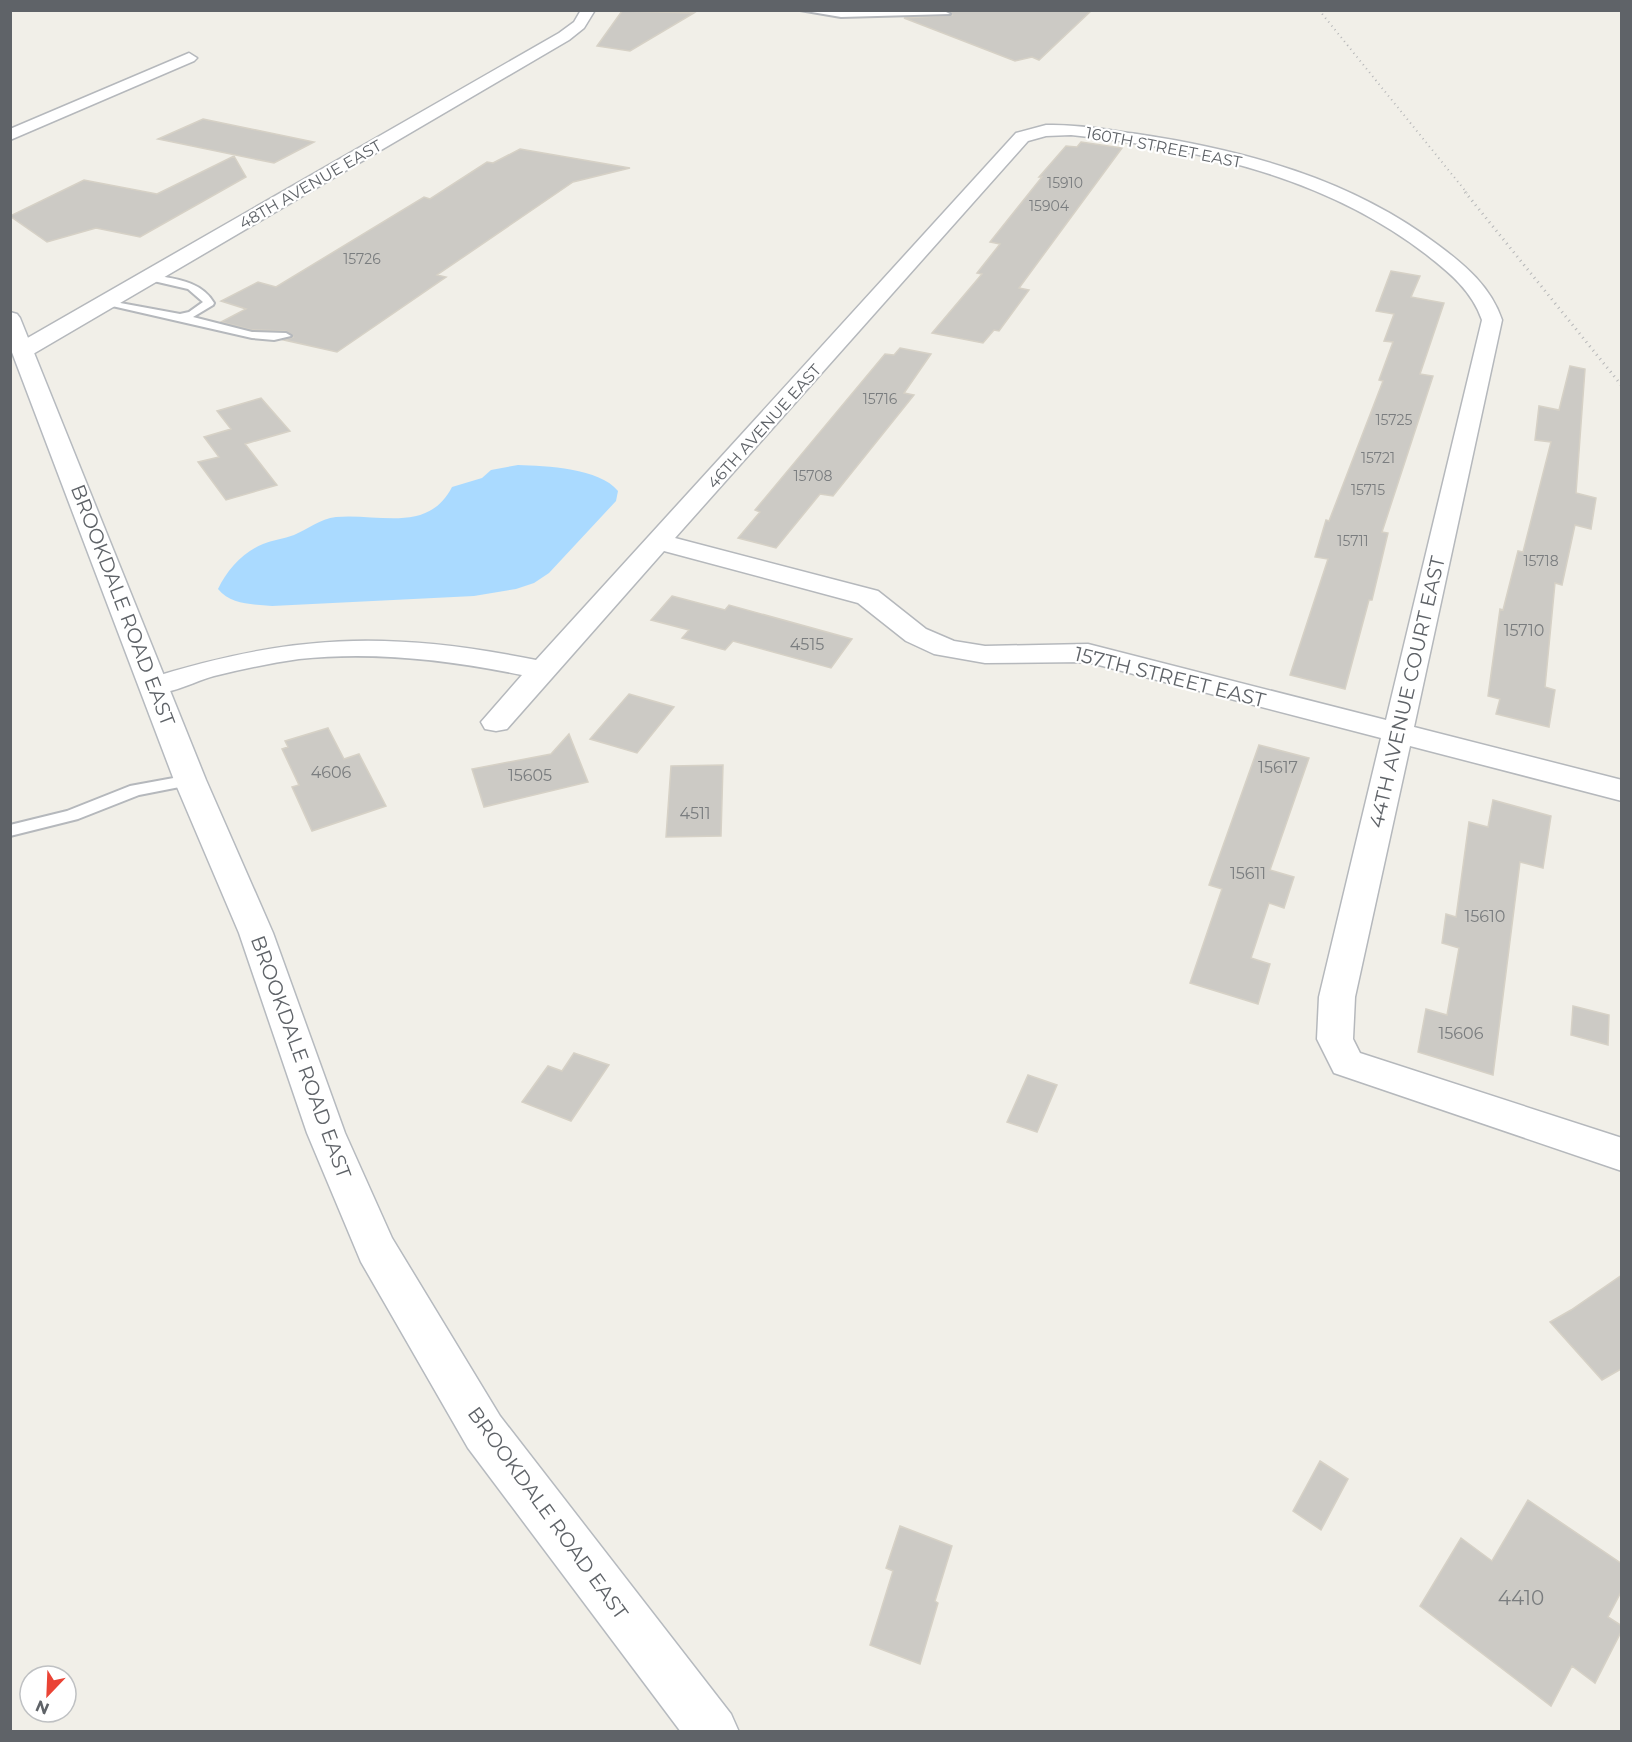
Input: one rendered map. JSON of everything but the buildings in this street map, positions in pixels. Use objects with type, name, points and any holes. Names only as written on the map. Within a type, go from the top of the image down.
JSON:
[{"type":"street","name":"48TH AVENUE EAST","points":[[18,334],[104,303],[576,28],[586,18],[588,10]]},
{"type":"street","points":[[10,135],[189,58]]},
{"type":"street","name":"160TH STREET EAST","points":[[1034,133],[1060,129],[1178,147],[1254,165],[1338,195],[1404,229],[1432,248],[1488,304],[1492,320]]},
{"type":"street","name":"46TH AVENUE EAST","points":[[496,722],[1022,137],[1034,133]]},
{"type":"street","name":"44TH AVENUE COURT EAST","points":[[1492,320],[1337,997],[1335,1039],[1347,1063],[1622,1155]]},
{"type":"street","name":"BROOKDALE ROAD EAST","points":[[18,334],[190,780],[256,933],[326,1133],[375,1249],[484,1432],[713,1731]]},
{"type":"street","name":"157TH STREET EAST","points":[[659,542],[868,597],[881,604],[923,639],[957,651],[995,657],[1053,652],[1088,653],[1397,735],[1622,791]]},
{"type":"street","points":[[154,686],[231,661],[309,648],[404,647],[481,656],[541,670]]},
{"type":"lane","points":[[803,10],[840,15],[946,14]]},
{"type":"lane","points":[[149,277],[194,288],[207,297],[209,303],[203,309],[179,318]]},
{"type":"lane","points":[[104,303],[269,338],[286,336]]},
{"type":"lane","points":[[10,831],[72,815],[136,790],[190,780]]},
{"type":"water","points":[[518,465],[586,473],[610,483],[618,491],[616,501],[549,573],[534,583],[516,589],[474,596],[272,606],[236,601],[218,589],[236,562],[263,544],[294,535],[330,518],[416,516],[430,511],[442,502],[452,487],[482,478],[491,470]]},
{"type":"railway","points":[[1319,10],[1467,193]]},
{"type":"railway","points":[[1465,192],[1622,386]]}]
